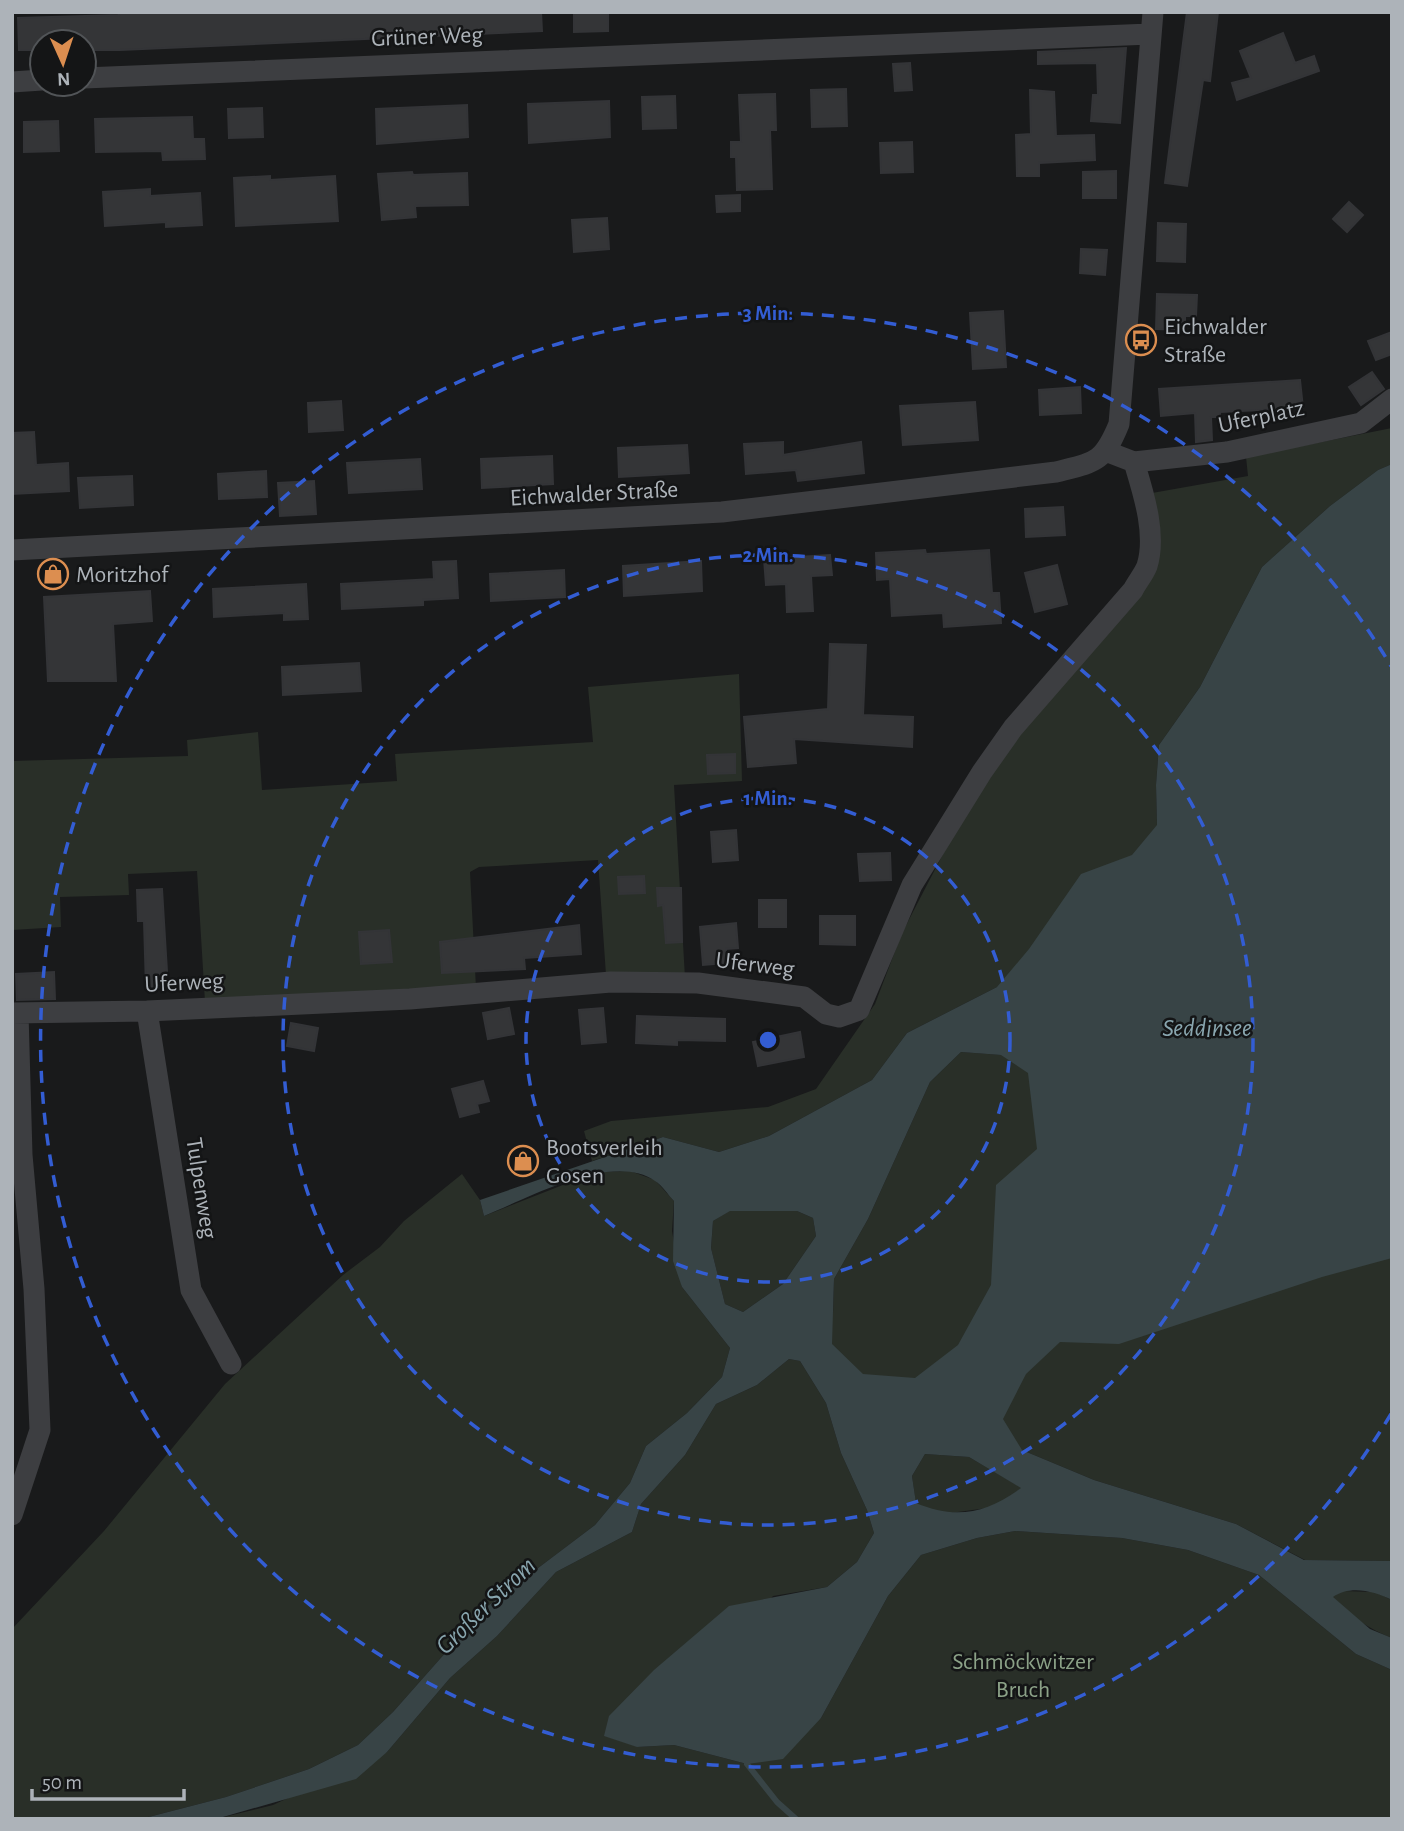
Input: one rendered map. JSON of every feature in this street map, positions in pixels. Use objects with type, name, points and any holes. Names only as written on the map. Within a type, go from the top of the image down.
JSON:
[{"type":"street","points":[[1134,462],[1108,452],[1119,424],[1153,12]]},
{"type":"street","name":"Grüner Weg","points":[[98,77],[1150,34]]},
{"type":"street","name":"Uferplatz","points":[[1134,462],[1227,452],[1360,423],[1392,399]]},
{"type":"street","name":"Eichwalder Straße","points":[[12,550],[722,512],[1056,472],[1086,464],[1108,452]]},
{"type":"street","name":"Uferweg","points":[[15,1013],[147,1011],[410,999],[611,982],[698,984],[804,998],[827,1014],[839,1017],[859,1010],[912,885],[982,772],[1013,728],[1133,590],[1147,566],[1147,516],[1134,462]]},
{"type":"street","name":"Tulpenweg","points":[[147,1011],[191,1290],[231,1364]]},
{"type":"street","points":[[12,1515],[40,1430],[34,1289],[15,1013]]},
{"type":"green space","points":[[1392,428],[1392,464],[1378,470],[1330,506],[1262,567],[1200,687],[1159,745],[1156,785],[1157,825],[1161,828],[1022,990],[997,987],[907,1033],[872,1080],[769,1136],[719,1152],[663,1137],[592,1161],[584,1131],[611,1121],[768,1107],[816,1089],[875,1004],[902,933],[982,779],[1153,572],[1152,493],[1248,476],[1246,457]]},
{"type":"green space","points":[[739,674],[742,781],[674,785],[685,978],[606,975],[598,860],[479,867],[470,872],[476,988],[205,1002],[197,871],[128,874],[129,895],[60,897],[61,927],[12,930],[12,761],[188,756],[187,740],[258,732],[262,790],[397,781],[395,754],[593,742],[588,687]]},
{"type":"green space","points":[[1392,796],[1392,1561],[1305,1560],[1236,1524],[1094,1480],[1022,1450],[863,1400],[813,1323],[833,1313],[834,1279],[868,1219],[930,1082],[961,1052],[1001,1055]]},
{"type":"green space","points":[[630,1171],[655,1180],[674,1201],[672,1231],[682,1287],[730,1348],[722,1377],[687,1413],[646,1446],[630,1483],[595,1525],[485,1608],[393,1712],[358,1745],[309,1769],[226,1797],[141,1819],[12,1819],[12,1629],[104,1531],[225,1384],[343,1275],[380,1247],[404,1221],[462,1174],[480,1200],[484,1216],[596,1172]]},
{"type":"green space","points":[[729,1211],[797,1211],[813,1218],[816,1236],[783,1284],[743,1312],[725,1304],[711,1248],[713,1221]]},
{"type":"green space","name":"Schmöckwitzer Bruch","points":[[789,1359],[800,1361],[826,1403],[841,1453],[867,1510],[874,1533],[857,1562],[827,1587],[773,1596],[637,1747],[674,1745],[747,1764],[821,1718],[888,1596],[921,1555],[977,1538],[1015,1531],[1122,1538],[1188,1550],[1259,1575],[1356,1654],[1392,1670],[1392,1819],[216,1819],[273,1805],[387,1752],[450,1678],[497,1636],[556,1572],[632,1532],[641,1504],[685,1455],[716,1404],[757,1385]]},
{"type":"green space","points":[[925,1454],[969,1457],[1022,1488],[995,1507],[943,1514],[916,1504],[912,1476]]},
{"type":"green space","points":[[1342,1591],[1375,1592],[1392,1600],[1392,1638],[1345,1610],[1332,1597]]},
{"type":"water","name":"Seddinsee","points":[[1392,464],[1392,1258],[1322,1277],[1119,1344],[1060,1342],[1026,1374],[1003,1419],[1022,1450],[1094,1480],[1236,1524],[1304,1560],[1392,1561],[1392,1600],[1378,1594],[1354,1590],[1333,1597],[1370,1629],[1392,1638],[1392,1670],[1356,1654],[1259,1575],[1188,1550],[1122,1538],[1015,1531],[977,1538],[921,1555],[888,1596],[821,1718],[783,1759],[747,1764],[674,1745],[637,1747],[604,1736],[609,1716],[654,1670],[729,1606],[827,1587],[857,1562],[874,1533],[867,1510],[841,1453],[826,1403],[800,1361],[789,1359],[757,1385],[716,1404],[685,1455],[641,1504],[632,1532],[556,1572],[497,1636],[450,1678],[387,1752],[356,1779],[216,1819],[141,1819],[226,1797],[309,1769],[358,1745],[393,1712],[485,1608],[595,1525],[630,1483],[646,1446],[687,1413],[722,1377],[730,1348],[682,1287],[673,1261],[674,1201],[658,1183],[637,1173],[616,1171],[593,1174],[484,1216],[480,1200],[663,1137],[719,1152],[769,1136],[872,1080],[907,1033],[997,987],[1029,949],[1081,874],[1132,855],[1157,825],[1159,745],[1200,687],[1262,567],[1330,506],[1378,470]],"holes":[[[961,1052],[1001,1055],[1028,1073],[1037,1149],[996,1185],[991,1285],[958,1345],[915,1378],[863,1374],[832,1344],[834,1279],[868,1219],[930,1082]],[[730,1211],[797,1211],[813,1218],[816,1236],[783,1284],[743,1312],[725,1304],[711,1248],[713,1221]],[[925,1454],[969,1457],[1021,1488],[983,1508],[945,1511],[916,1503],[912,1476]]]},
{"type":"building","points":[[118,12],[541,12],[542,31],[98,50],[98,28],[28,28],[28,50],[19,50],[18,18],[119,15]]},
{"type":"building","points":[[574,12],[608,12],[608,31],[574,32]]},
{"type":"building","points":[[1187,12],[1218,12],[1210,81],[1203,80],[1187,186],[1165,183]]},
{"type":"building","points":[[1283,33],[1295,63],[1314,56],[1319,71],[1237,100],[1232,83],[1251,78],[1240,51]]},
{"type":"building","points":[[1126,48],[1120,123],[1091,121],[1093,95],[1098,95],[1097,63],[1038,64],[1038,52]]},
{"type":"building","points":[[910,63],[912,90],[895,91],[893,64]]},
{"type":"building","points":[[846,89],[847,126],[812,127],[811,90]]},
{"type":"building","points":[[1030,90],[1054,92],[1056,136],[1094,135],[1095,160],[1039,163],[1039,176],[1017,176],[1016,135],[1031,134]]},
{"type":"building","points":[[775,94],[776,130],[770,130],[772,189],[737,190],[736,157],[731,157],[731,142],[741,142],[739,95]]},
{"type":"building","points":[[675,96],[676,128],[643,129],[642,97]]},
{"type":"building","points":[[609,101],[610,137],[529,143],[528,104]]},
{"type":"building","points":[[467,105],[468,137],[377,144],[376,109]]},
{"type":"building","points":[[262,108],[263,137],[229,138],[228,109]]},
{"type":"building","points":[[192,117],[193,139],[204,139],[205,159],[163,160],[162,151],[96,152],[95,119]]},
{"type":"building","points":[[58,121],[59,151],[24,152],[24,122]]},
{"type":"building","points":[[912,142],[913,172],[881,173],[880,143]]},
{"type":"building","points":[[1116,171],[1116,198],[1083,198],[1083,172]]},
{"type":"building","points":[[412,172],[413,175],[467,173],[468,205],[415,206],[416,217],[382,220],[378,174]]},
{"type":"building","points":[[270,176],[270,180],[335,176],[338,221],[236,226],[234,178]]},
{"type":"building","points":[[150,189],[150,196],[200,193],[202,225],[166,227],[166,222],[105,226],[103,192]]},
{"type":"building","points":[[740,195],[740,211],[717,212],[716,196]]},
{"type":"building","points":[[1349,202],[1363,215],[1347,232],[1333,219]]},
{"type":"building","points":[[607,218],[609,249],[574,252],[572,220]]},
{"type":"building","points":[[1158,223],[1186,224],[1185,262],[1157,261]]},
{"type":"building","points":[[1081,249],[1107,250],[1105,275],[1080,273]]},
{"type":"building","points":[[1157,294],[1197,295],[1196,316],[1185,316],[1185,330],[1156,329]]},
{"type":"building","points":[[1003,311],[1006,367],[973,369],[970,313]]},
{"type":"building","points":[[1392,332],[1392,354],[1376,360],[1368,341]]},
{"type":"building","points":[[1372,372],[1384,389],[1361,405],[1349,387]]},
{"type":"building","points":[[1300,380],[1303,408],[1220,412],[1220,417],[1211,417],[1212,440],[1196,442],[1195,413],[1161,416],[1159,389]]},
{"type":"building","points":[[1080,387],[1081,413],[1040,415],[1039,390]]},
{"type":"building","points":[[341,401],[343,430],[309,432],[308,403]]},
{"type":"building","points":[[975,402],[978,440],[903,445],[900,406]]},
{"type":"building","points":[[34,432],[36,465],[68,463],[69,491],[12,494],[12,433]]},
{"type":"building","points":[[783,442],[783,455],[861,442],[864,473],[798,481],[796,470],[746,474],[744,444]]},
{"type":"building","points":[[687,445],[689,473],[619,477],[618,448]]},
{"type":"building","points":[[552,456],[553,484],[482,488],[481,459]]},
{"type":"building","points":[[420,459],[422,489],[349,493],[347,463]]},
{"type":"building","points":[[266,471],[267,497],[219,499],[218,474]]},
{"type":"building","points":[[132,476],[133,505],[80,508],[78,478]]},
{"type":"building","points":[[314,481],[316,514],[280,516],[278,483]]},
{"type":"building","points":[[1063,507],[1065,535],[1026,537],[1025,509]]},
{"type":"building","points":[[925,550],[926,554],[989,550],[992,593],[999,593],[1001,623],[944,627],[943,613],[892,616],[890,579],[877,580],[876,553]]},
{"type":"building","points":[[830,555],[832,575],[811,576],[813,611],[787,612],[786,584],[766,585],[764,559]]},
{"type":"building","points":[[456,561],[458,598],[423,600],[423,605],[342,609],[341,584],[434,579],[433,562]]},
{"type":"building","points":[[701,561],[702,591],[624,596],[623,566]]},
{"type":"building","points":[[1057,565],[1067,604],[1035,612],[1025,573]]},
{"type":"building","points":[[564,570],[565,597],[491,601],[490,574]]},
{"type":"building","points":[[306,584],[308,619],[284,620],[284,613],[214,617],[213,589]]},
{"type":"building","points":[[150,591],[152,621],[113,624],[116,681],[48,681],[44,597]]},
{"type":"building","points":[[830,644],[866,645],[863,715],[913,717],[912,747],[794,739],[796,763],[748,767],[744,717],[828,709]]},
{"type":"building","points":[[359,663],[361,691],[283,695],[282,667]]},
{"type":"building","points":[[735,754],[735,773],[708,774],[707,755]]},
{"type":"building","points":[[736,830],[738,860],[713,862],[711,832]]},
{"type":"building","points":[[890,853],[891,880],[860,881],[858,854]]},
{"type":"building","points":[[644,876],[645,893],[619,894],[618,877]]},
{"type":"building","points":[[657,888],[681,888],[682,942],[666,943],[663,905],[658,906]]},
{"type":"building","points":[[162,889],[168,988],[146,988],[144,921],[138,921],[137,890]]},
{"type":"building","points":[[759,900],[786,900],[786,927],[759,927]]},
{"type":"building","points":[[820,916],[855,916],[855,945],[820,944]]},
{"type":"building","points":[[736,923],[738,948],[726,949],[726,963],[703,965],[700,927]]},
{"type":"building","points":[[579,925],[581,954],[524,958],[525,969],[442,973],[440,942]]},
{"type":"building","points":[[389,930],[392,962],[361,964],[359,932]]},
{"type":"building","points":[[54,972],[55,999],[17,1000],[16,974]]},
{"type":"building","points":[[509,1008],[514,1034],[488,1039],[483,1013]]},
{"type":"building","points":[[603,1008],[606,1042],[582,1044],[579,1010]]},
{"type":"building","points":[[637,1016],[725,1019],[725,1041],[677,1040],[677,1045],[636,1043]]},
{"type":"building","points":[[291,1023],[318,1028],[314,1051],[287,1046]]},
{"type":"building","points":[[800,1032],[804,1057],[758,1066],[753,1042]]},
{"type":"building","points":[[483,1081],[489,1101],[477,1104],[479,1112],[460,1117],[452,1089]]},
{"type":"waterway","points":[[747,1764],[777,1802],[796,1819]]},
{"type":"place","name":"Eichwalder Straße","points":[[1141,340]]},
{"type":"place","name":"Moritzhof","points":[[53,574]]},
{"type":"place","name":"Bootsverleih Gosen","points":[[523,1161]]},
{"type":"water label","name":"Großer Strom","points":[[485,1605]]}]
